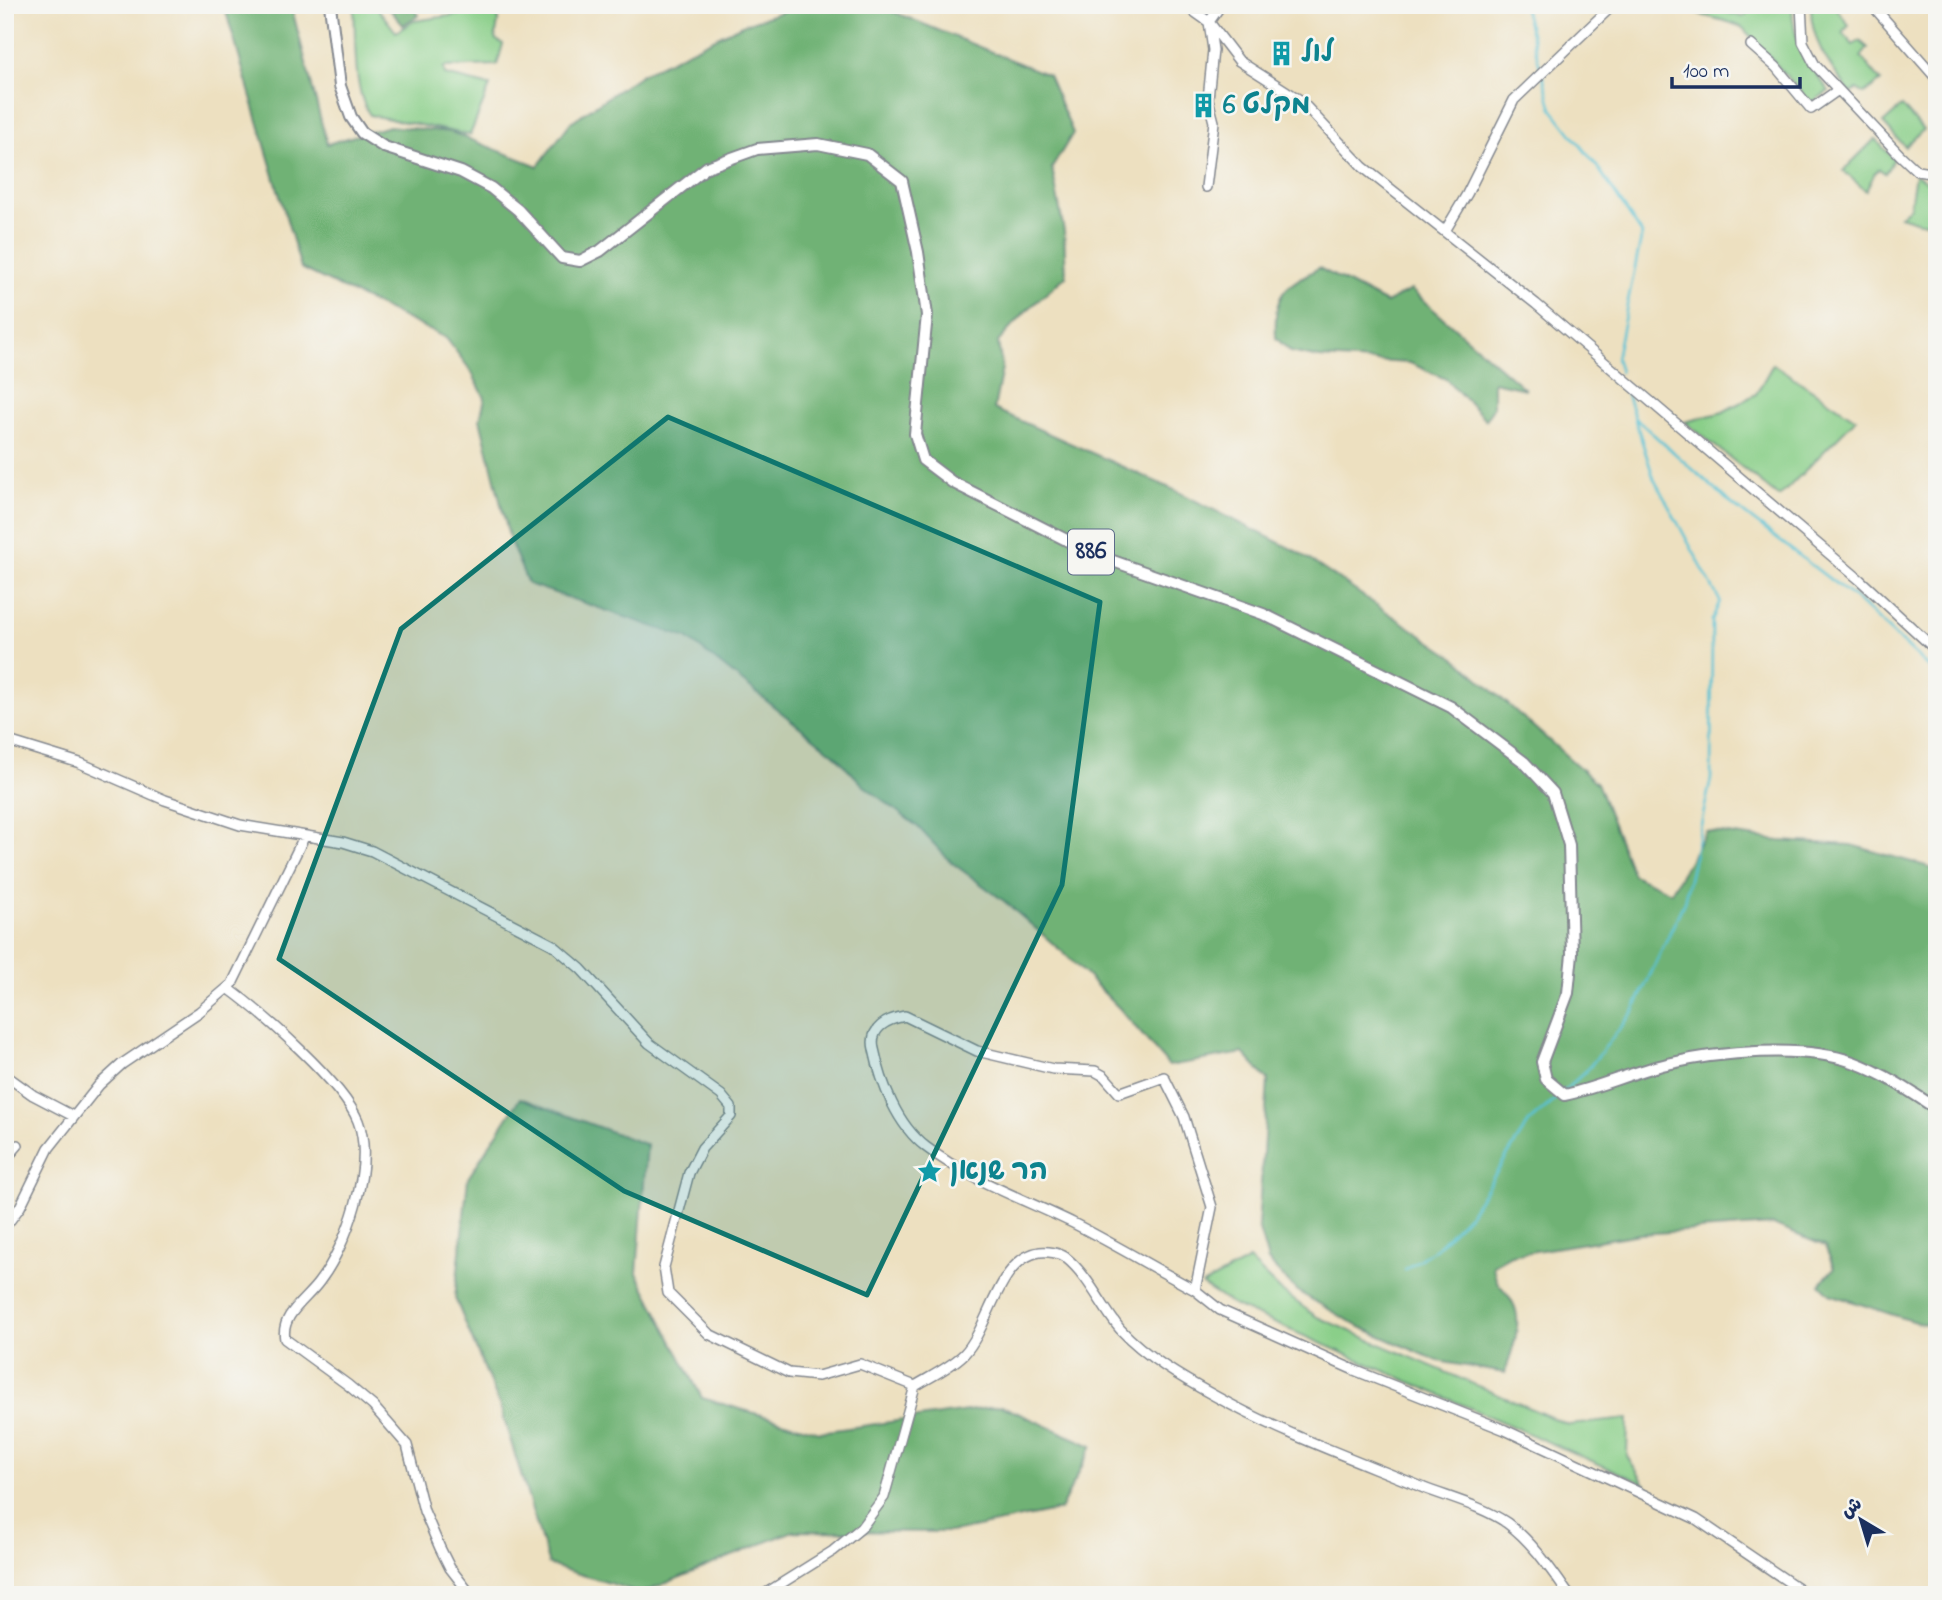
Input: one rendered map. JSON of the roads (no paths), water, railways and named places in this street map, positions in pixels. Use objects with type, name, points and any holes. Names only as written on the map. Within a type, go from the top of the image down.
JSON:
[{"type":"main road","name":"886","points":[[330,5],[340,86],[351,117],[362,133],[384,147],[461,172],[491,188],[518,210],[562,258],[580,261],[600,251],[707,167],[757,149],[818,144],[867,154],[902,181],[918,252],[927,315],[915,434],[923,460],[952,482],[1096,555],[1263,614],[1451,708],[1524,762],[1553,793],[1569,845],[1572,954],[1568,993],[1542,1062],[1546,1079],[1565,1095],[1666,1064],[1730,1053],[1787,1051],[1851,1061],[1903,1085],[1937,1109]]},
{"type":"street","points":[[1185,5],[1209,22],[1239,61],[1300,100],[1363,167],[1445,231],[1839,562],[1937,651]]},
{"type":"street","points":[[1206,187],[1214,121],[1208,99],[1213,50],[1209,22],[1220,5]]},
{"type":"street","points":[[1445,231],[1467,194],[1514,100],[1527,84],[1573,47],[1612,5]]},
{"type":"street","points":[[1801,5],[1803,42],[1815,65],[1917,171],[1937,174]]},
{"type":"street","points":[[1872,5],[1937,79]]},
{"type":"street","points":[[1751,46],[1776,67],[1811,109],[1838,90]]},
{"type":"street","points":[[5,740],[80,763],[191,809],[240,825],[343,842],[372,851],[553,945],[581,969],[657,1049],[727,1101],[731,1116],[702,1147],[689,1173],[664,1267],[668,1293],[682,1310],[709,1334],[789,1373],[818,1376],[860,1364],[915,1386]]},
{"type":"street","points":[[5,1227],[20,1207],[48,1148],[115,1070],[182,1025],[228,988],[240,972],[304,837]]},
{"type":"street","points":[[228,988],[278,1030],[322,1074],[350,1107],[360,1127],[360,1174],[346,1233],[325,1275],[289,1318],[285,1325],[285,1339],[348,1384],[373,1406],[407,1445],[424,1511],[450,1568],[471,1595]]},
{"type":"street","points":[[1195,1290],[1212,1207],[1184,1117],[1164,1077],[1119,1093],[1104,1076],[1095,1071],[1053,1069],[977,1051],[905,1016],[887,1020],[875,1030],[872,1041],[874,1053],[888,1096],[899,1115],[924,1146],[999,1189],[1073,1223],[1195,1290],[1220,1310],[1354,1370],[1505,1430],[1696,1519],[1808,1595]]},
{"type":"street","points":[[5,1075],[33,1095],[73,1116]]},
{"type":"street","points":[[5,1160],[18,1144]]},
{"type":"street","points":[[763,1595],[833,1551],[862,1528],[884,1497],[915,1386],[962,1356],[979,1336],[994,1297],[1015,1266],[1027,1255],[1043,1251],[1064,1256],[1091,1287],[1120,1328],[1174,1372],[1216,1398],[1328,1449],[1506,1522],[1543,1560],[1569,1595]]},
{"type":"waterway","points":[[1523,5],[1541,70]]},
{"type":"waterway","points":[[1543,76],[1552,109],[1599,169],[1642,234],[1616,358],[1620,372]]},
{"type":"waterway","points":[[1564,1091],[1587,1070],[1633,1012],[1684,902],[1711,779],[1712,620],[1720,601],[1654,479],[1624,385]]},
{"type":"waterway","points":[[1636,419],[1733,505],[1857,600],[1937,675]]},
{"type":"waterway","points":[[1405,1269],[1434,1250],[1469,1215],[1529,1122],[1559,1096]]},
{"type":"place","name":"לול","points":[[1281,54]]},
{"type":"place","name":"מקלט 6","points":[[1203,106]]},
{"type":"place","name":"הר שנאן","points":[[930,1172]]}]
